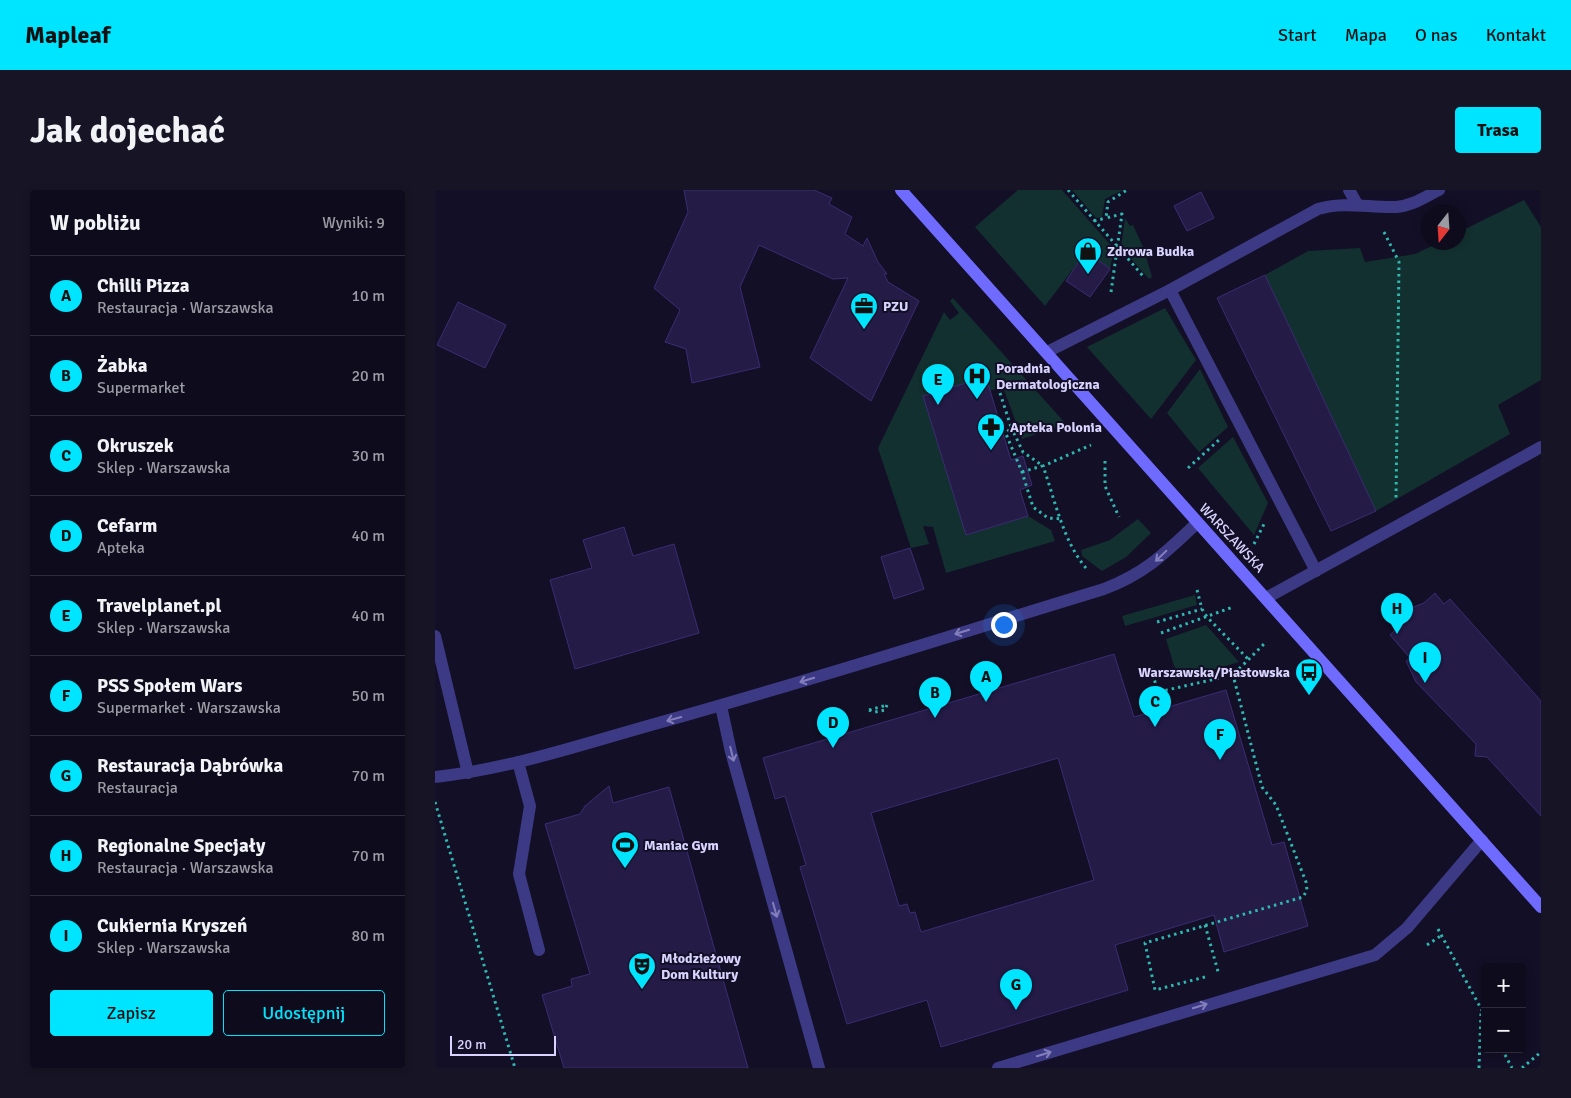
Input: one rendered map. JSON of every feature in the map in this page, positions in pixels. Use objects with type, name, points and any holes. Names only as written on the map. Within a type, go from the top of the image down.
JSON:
[{"type":"street","name":"WARSZAWSKA","points":[[901,190],[1541,907]]},
{"type":"lane","points":[[1349,190],[1357,204]]},
{"type":"lane","points":[[1047,352],[1165,293],[1318,209],[1329,205],[1357,204],[1397,207],[1412,204],[1439,190]]},
{"type":"lane","points":[[1165,293],[1240,423],[1316,571]]},
{"type":"lane","points":[[1266,598],[1541,447]]},
{"type":"lane","points":[[435,777],[468,773],[517,762],[721,706],[1103,589],[1130,579],[1154,564],[1197,523]]},
{"type":"lane","points":[[435,636],[468,773]]},
{"type":"lane","points":[[721,706],[731,752],[819,1068]]},
{"type":"lane","points":[[517,762],[531,806],[519,874],[539,950]]},
{"type":"lane","points":[[998,1068],[1225,998],[1353,963],[1375,955],[1407,928],[1482,840]]},
{"type":"path","points":[[1067,190],[1117,248],[1165,293]]},
{"type":"path","points":[[1106,218],[1108,202],[1127,190]]},
{"type":"path","points":[[1371,205],[1399,262],[1396,527]]},
{"type":"path","points":[[1094,221],[1122,214],[1106,322]]},
{"type":"path","points":[[1000,393],[1011,426],[1023,452],[1043,466],[1077,556],[1103,589]]},
{"type":"path","points":[[1188,468],[1240,423]]},
{"type":"path","points":[[1011,426],[1006,434],[1022,472],[1033,506],[1048,518],[1062,519]]},
{"type":"path","points":[[1022,472],[1043,466],[1091,445]]},
{"type":"path","points":[[1105,461],[1105,486],[1119,517]]},
{"type":"path","points":[[1197,590],[1202,609],[1207,617],[1249,660]]},
{"type":"path","points":[[1161,633],[1233,607]]},
{"type":"path","points":[[1157,622],[1202,609]]},
{"type":"path","points":[[1151,668],[1158,692],[1233,675],[1265,643]]},
{"type":"path","points":[[1219,974],[1155,990],[1145,943],[1303,897],[1307,890],[1276,805],[1262,787],[1233,675]]},
{"type":"path","points":[[887,705],[885,710],[875,712],[869,710],[878,707],[887,705]]},
{"type":"path","points":[[435,802],[515,1068]]},
{"type":"path","points":[[1425,905],[1481,1010],[1479,1068]]},
{"type":"path","points":[[1522,1068],[1541,1052]]},
{"type":"path","points":[[1504,1053],[1512,1068]]},
{"type":"green space","points":[[1018,190],[1062,190],[1114,249],[1110,269],[1086,252],[1045,306],[975,227]]},
{"type":"green space","points":[[1072,190],[1123,190],[1105,199],[1102,217],[1096,218]]},
{"type":"green space","points":[[1524,200],[1541,227],[1541,380],[1498,405],[1510,434],[1376,511],[1265,275],[1308,251],[1360,248],[1365,262],[1415,254],[1423,250],[1466,250],[1466,229]]},
{"type":"green space","points":[[1125,218],[1130,226],[1133,225],[1144,249],[1152,277],[1149,279],[1121,247]]},
{"type":"green space","points":[[953,298],[1066,424],[1022,439],[1003,387],[989,391],[967,535],[1028,516],[1051,530],[1055,541],[946,573],[933,527],[923,526],[929,544],[911,548],[878,448],[944,312],[950,320],[959,313],[950,301]]},
{"type":"green space","points":[[1165,308],[1196,360],[1151,419],[1087,347]]},
{"type":"green space","points":[[1200,369],[1228,427],[1199,452],[1167,413]]},
{"type":"green space","points":[[1233,437],[1268,503],[1254,535],[1198,468]]},
{"type":"green space","points":[[1138,519],[1151,533],[1126,557],[1102,571],[1082,556],[1081,550],[1110,540]]},
{"type":"green space","points":[[1195,595],[1197,605],[1125,626],[1122,616]]},
{"type":"green space","points":[[1206,625],[1239,662],[1186,678],[1174,666],[1166,639]]},
{"type":"building","points":[[684,190],[814,190],[832,198],[829,204],[852,217],[845,234],[863,246],[867,238],[878,262],[887,274],[884,274],[888,282],[919,301],[871,401],[810,358],[848,278],[833,279],[759,245],[740,287],[760,367],[692,383],[686,349],[665,342],[680,310],[654,288],[688,212]]},
{"type":"building","points":[[1201,192],[1214,218],[1187,231],[1174,206]]},
{"type":"building","name":"Zdrowa Budka","points":[[1086,251],[1110,269],[1090,297],[1066,281]]},
{"type":"building","points":[[1265,275],[1376,511],[1331,531],[1217,298]]},
{"type":"building","points":[[458,302],[506,325],[485,368],[437,345]]},
{"type":"building","points":[[986,377],[1011,460],[1023,456],[1032,485],[1020,490],[1028,516],[966,535],[923,396]]},
{"type":"building","points":[[624,527],[633,556],[674,544],[699,633],[575,669],[550,580],[592,568],[583,540]]},
{"type":"building","points":[[910,548],[924,589],[894,599],[881,557]]},
{"type":"building","points":[[1435,593],[1444,604],[1450,599],[1541,701],[1541,816],[1487,757],[1475,756],[1476,744],[1416,682],[1406,661],[1410,658],[1390,635],[1399,626],[1406,610],[1424,603]]},
{"type":"building","points":[[1114,654],[1134,717],[1226,690],[1272,845],[1284,842],[1308,926],[1224,952],[1214,915],[1115,945],[1128,990],[941,1047],[927,1000],[847,1024],[800,867],[806,865],[785,796],[775,799],[763,758]],"holes":[[[1058,758],[1094,880],[921,932],[915,912],[910,913],[907,904],[899,906],[871,813]]]},
{"type":"building","points":[[609,786],[613,803],[669,787],[748,1068],[564,1068],[542,995],[572,986],[571,979],[590,974],[545,824],[580,814],[585,806]]},
{"type":"place","name":"Zdrowa Budka","points":[[1088,275]]},
{"type":"place","name":"PZU","points":[[864,330]]},
{"type":"place","name":"Poradnia Dermatologiczna","points":[[977,400]]},
{"type":"place","name":"Travelplanet.pl","points":[[938,405]]},
{"type":"place","name":"Apteka Polonia","points":[[991,451]]},
{"type":"place","name":"Regionalne Specjały","points":[[1397,634]]},
{"type":"place","name":"Cukiernia Kryszeń","points":[[1425,683]]},
{"type":"place","name":"Warszawska/Piastowska","points":[[1309,696]]},
{"type":"place","name":"Chilli Pizza","points":[[986,702]]},
{"type":"place","name":"Żabka","points":[[935,718]]},
{"type":"place","name":"Okruszek","points":[[1155,727]]},
{"type":"place","name":"Cefarm","points":[[833,748]]},
{"type":"place","name":"PSS Społem Wars","points":[[1220,760]]},
{"type":"place","name":"Maniac Gym","points":[[625,869]]},
{"type":"place","name":"Młodzieżowy Dom Kultury","points":[[642,990]]},
{"type":"place","name":"Restauracja Dąbrówka","points":[[1016,1010]]}]
